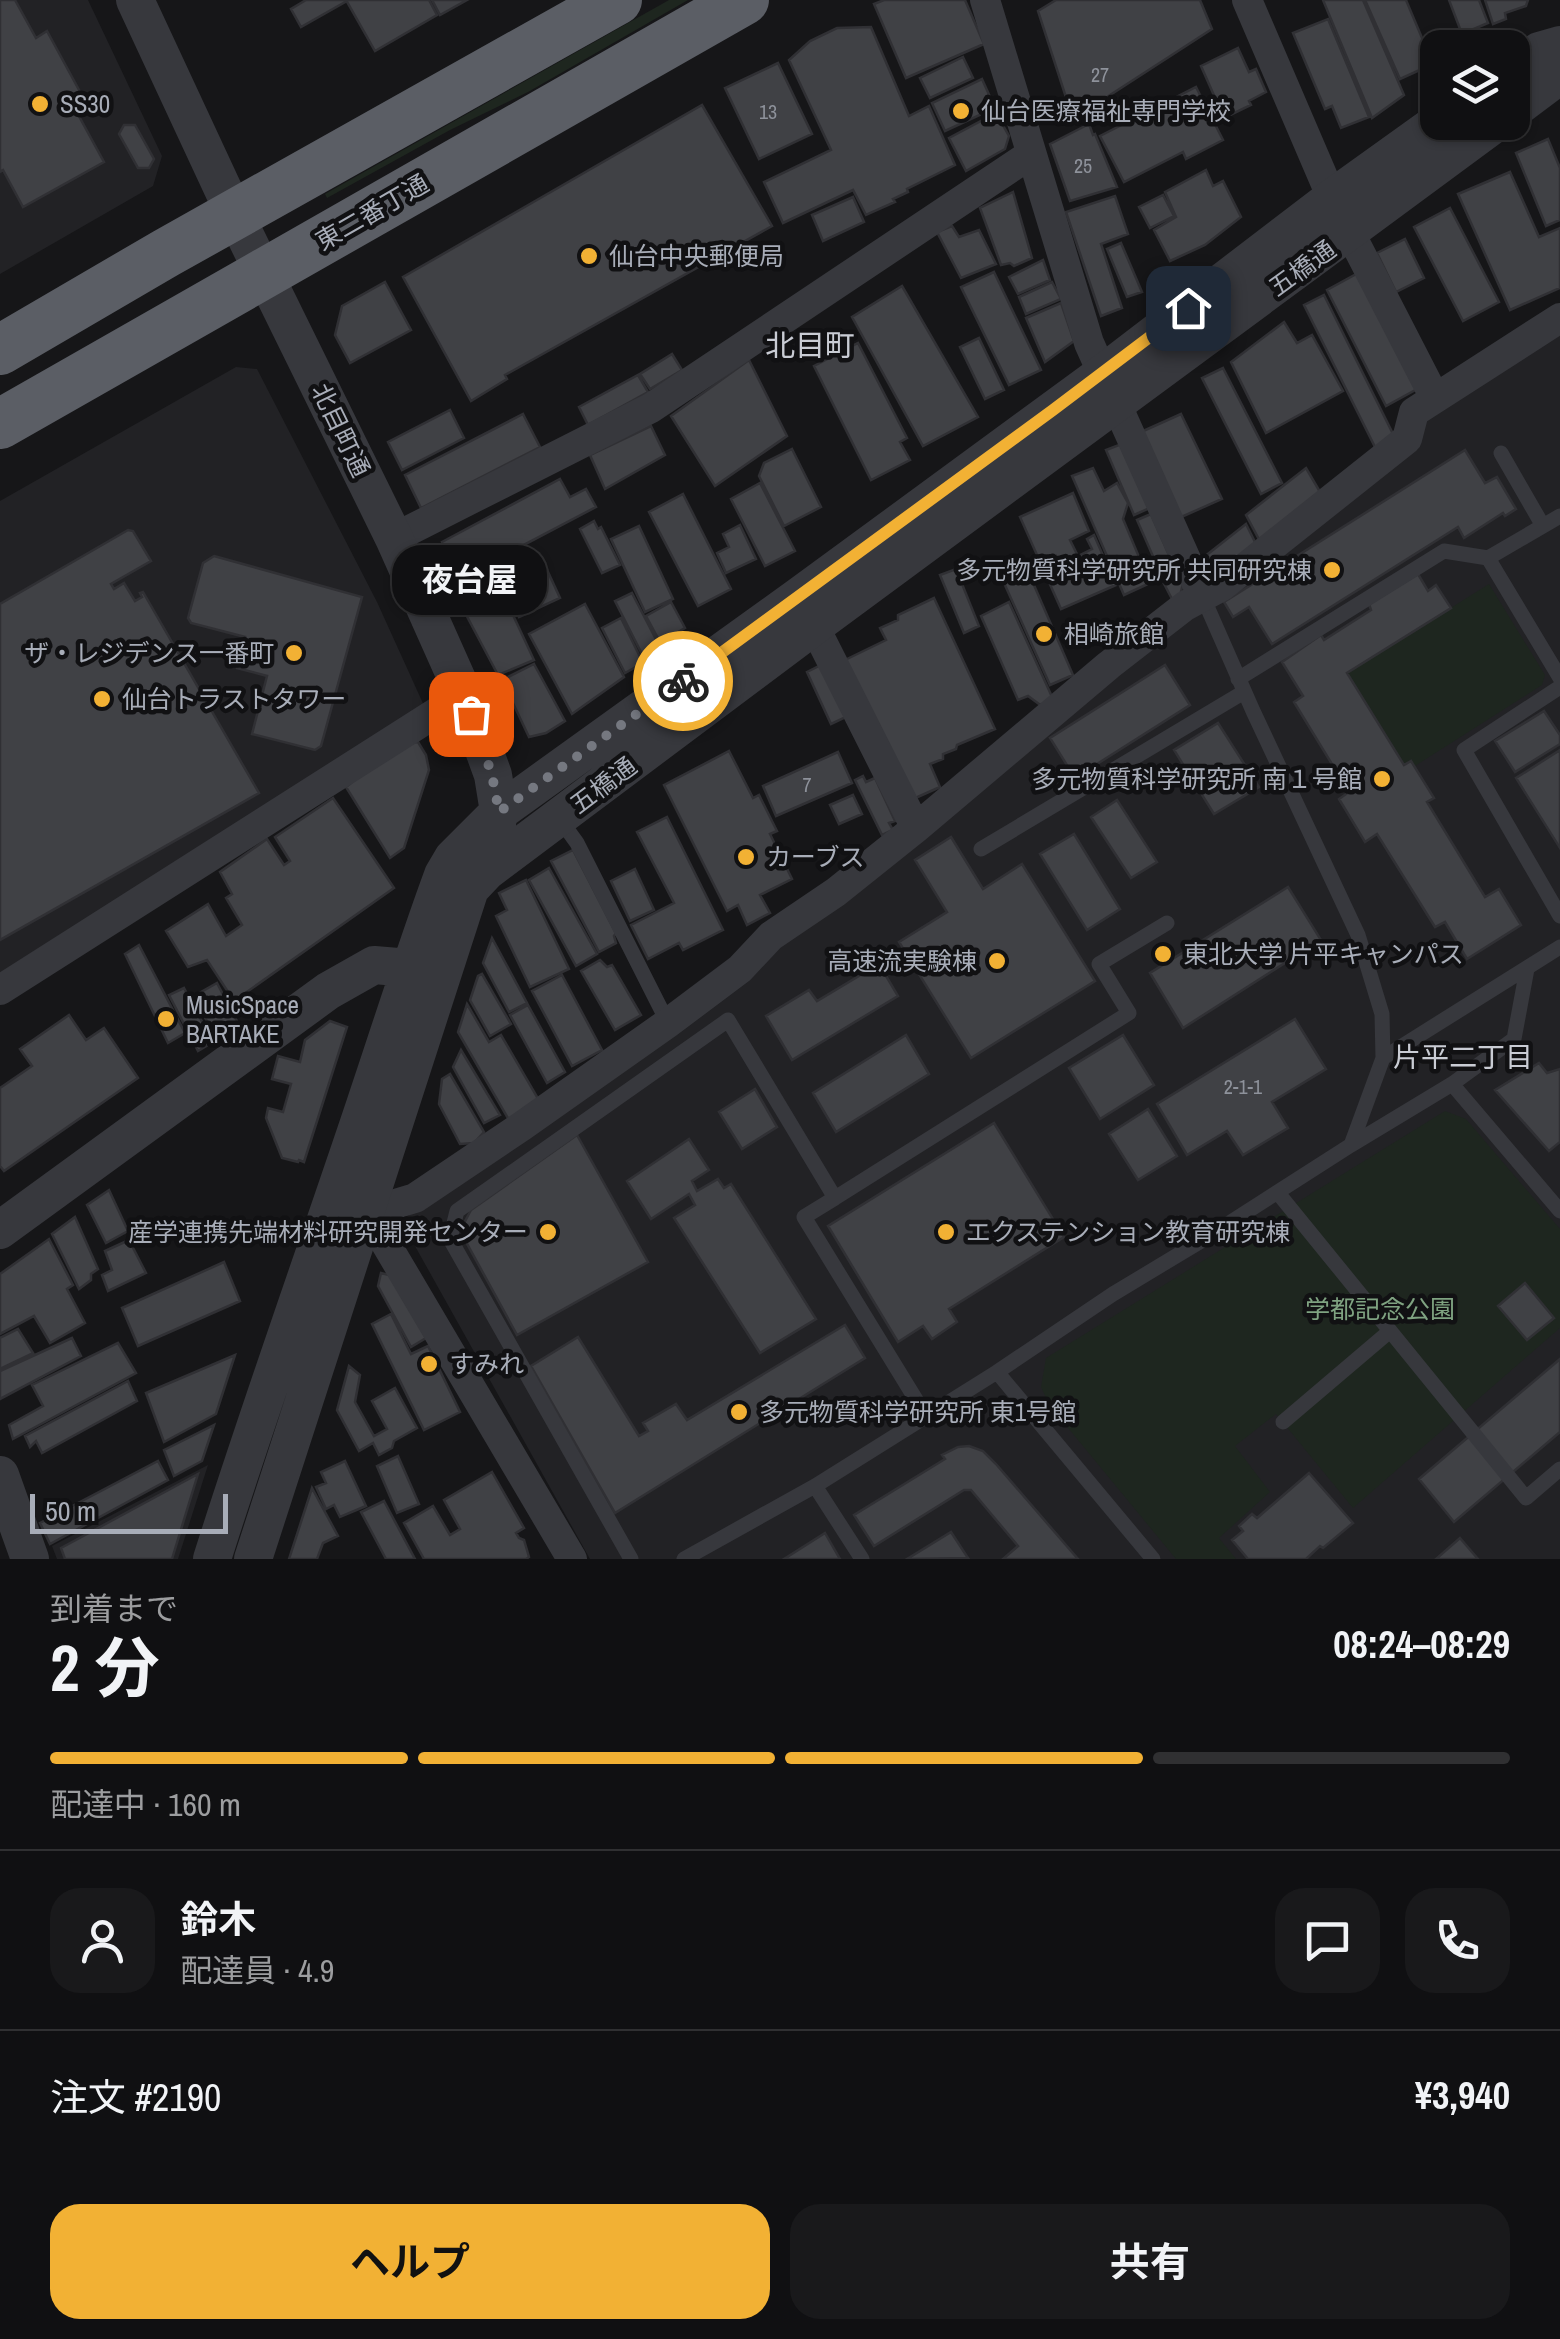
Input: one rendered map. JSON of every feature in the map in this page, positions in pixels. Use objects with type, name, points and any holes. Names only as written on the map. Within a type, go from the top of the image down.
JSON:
[{"type":"highway","name":"東二番丁通","points":[[0,424],[744,0]]},
{"type":"highway","points":[[0,350],[607,2]]},
{"type":"street","name":"北目町通","points":[[136,0],[235,215],[394,538],[464,695],[492,775],[499,812],[487,872]]},
{"type":"street","points":[[985,0],[1089,343],[1202,595]]},
{"type":"street","points":[[1247,0],[1332,198],[1436,398]]},
{"type":"street","points":[[1530,57],[1560,45]]},
{"type":"street","points":[[1530,98],[1560,75]]},
{"type":"street","name":"五橋通","points":[[1109,388],[1332,198],[1420,135]]},
{"type":"street","name":"五橋通","points":[[252,1559],[470,889],[806,612],[1109,388],[1350,233],[1473,140]]},
{"type":"street","points":[[394,538],[651,408],[1031,154]]},
{"type":"street","points":[[572,1559],[365,1213],[415,1198],[668,1023],[740,969],[771,936],[836,892],[916,828],[1110,665],[1202,595],[1222,586],[1408,439],[1414,412],[1560,318]]},
{"type":"street","points":[[806,612],[916,828]]},
{"type":"street","name":"五橋通","points":[[212,1559],[410,968],[443,875],[453,858],[499,812],[806,612]]},
{"type":"street","points":[[0,990],[464,695]]},
{"type":"street","points":[[0,1230],[328,991],[374,964],[410,968]]},
{"type":"street","points":[[0,1475],[30,1559]]},
{"type":"lane","points":[[1501,453],[1543,526]]},
{"type":"lane","points":[[981,849],[1241,686],[1444,550],[1488,558],[1560,516]]},
{"type":"lane","points":[[1488,558],[1560,678]]},
{"type":"lane","points":[[1202,595],[1358,935],[1382,1014],[1383,1058],[1351,1144]]},
{"type":"lane","points":[[1560,687],[1464,750],[1560,916]]},
{"type":"lane","points":[[537,786],[577,842],[668,1023]]},
{"type":"lane","points":[[926,1416],[804,1216],[1129,1014],[1099,964],[1167,923]]},
{"type":"lane","points":[[1383,1058],[1560,947]]},
{"type":"lane","points":[[684,1559],[815,1486],[1113,1294],[1452,1084],[1514,1039],[1527,968]]},
{"type":"lane","points":[[631,1559],[450,1239],[457,1211],[728,1020],[835,1198]]},
{"type":"lane","points":[[1452,1084],[1560,1211]]},
{"type":"lane","points":[[1278,1193],[1526,1498],[1560,1469]]},
{"type":"lane","points":[[1283,1422],[1390,1331]]},
{"type":"lane","points":[[997,1372],[1153,1559]]},
{"type":"lane","points":[[815,1486],[862,1559]]},
{"type":"shaded area","name":"SS30","points":[[0,0],[88,0],[162,156],[153,186],[0,274]]},
{"type":"shaded area","name":"東北大学 片平キャンパス","points":[[1560,328],[1560,1559],[590,1559],[401,1221],[711,1002],[1421,416]]},
{"type":"shaded area","points":[[236,367],[257,369],[377,602],[426,710],[0,981],[0,501]]},
{"type":"shaded area","points":[[208,1465],[178,1559],[57,1559],[52,1546]]},
{"type":"green space","points":[[669,0],[688,0],[528,92],[327,198],[325,194]]},
{"type":"green space","points":[[1489,584],[1545,675],[1542,685],[1415,766],[1411,761],[1404,765],[1347,673]]},
{"type":"green space","name":"学都記念公園","points":[[1445,1111],[1466,1119],[1560,1229],[1560,1328],[1353,1508],[1276,1414],[1235,1446],[1270,1492],[1219,1538],[1236,1559],[1176,1559],[1050,1406],[1041,1387],[1046,1358]]},
{"type":"building","name":"SS30","points":[[0,0],[15,0],[36,38],[47,31],[85,101],[74,107],[104,162],[23,207],[3,170],[0,172]]},
{"type":"building","points":[[306,0],[347,1],[301,27],[291,9]]},
{"type":"building","points":[[346,0],[429,0],[437,15],[375,51]]},
{"type":"building","points":[[432,0],[467,0],[440,15]]},
{"type":"building","points":[[884,0],[965,0],[984,44],[906,78],[874,4]]},
{"type":"building","points":[[1056,0],[1200,0],[1212,29],[1073,119],[1038,11]]},
{"type":"building","points":[[1323,0],[1363,0],[1404,95],[1372,118]]},
{"type":"building","points":[[1365,0],[1406,0],[1420,33],[1420,70],[1400,79]]},
{"type":"building","points":[[1449,0],[1479,0],[1488,23],[1460,30]]},
{"type":"building","points":[[1485,0],[1528,0],[1526,6],[1505,13],[1506,19],[1493,24]]},
{"type":"building","points":[[1328,19],[1369,117],[1341,128],[1332,106],[1325,109],[1293,33]]},
{"type":"building","points":[[871,27],[909,116],[929,106],[955,165],[866,215],[853,190],[783,223],[764,182],[831,150],[789,60],[810,41],[837,28]]},
{"type":"building","points":[[1238,48],[1249,72],[1256,69],[1266,92],[1249,101],[1251,105],[1224,118],[1201,66]]},
{"type":"building","points":[[963,57],[973,78],[930,98],[920,78]]},
{"type":"building","points":[[778,63],[812,134],[759,159],[725,88]]},
{"type":"building","points":[[982,79],[995,108],[945,131],[932,103]]},
{"type":"building","points":[[1196,87],[1223,140],[1186,159],[1183,152],[1124,182],[1100,136]]},
{"type":"building","name":"仙台中央郵便局","points":[[702,105],[772,226],[505,375],[507,379],[471,401],[403,277]]},
{"type":"building","points":[[996,113],[1009,136],[1005,149],[966,171],[949,138]]},
{"type":"building","points":[[1089,124],[1117,187],[1070,201],[1050,144]]},
{"type":"building","points":[[124,125],[135,125],[154,159],[149,168],[138,168],[119,134]]},
{"type":"building","points":[[1548,139],[1560,168],[1560,220],[1546,226],[1516,153]]},
{"type":"building","points":[[1206,170],[1213,186],[1223,181],[1241,217],[1205,245],[1170,261],[1154,230],[1176,217],[1165,192]]},
{"type":"building","points":[[1510,172],[1539,237],[1560,228],[1560,288],[1510,310],[1458,194]]},
{"type":"building","points":[[1013,192],[1032,258],[1014,266],[1001,265],[980,208]]},
{"type":"building","points":[[1163,195],[1174,216],[1150,228],[1139,207]]},
{"type":"building","points":[[1115,196],[1128,234],[1101,244],[1122,308],[1101,316],[1066,212]]},
{"type":"building","points":[[853,197],[864,222],[823,241],[812,215]]},
{"type":"building","points":[[1450,208],[1499,302],[1463,321],[1414,227]]},
{"type":"building","points":[[952,226],[959,237],[979,230],[996,264],[961,278],[937,232]]},
{"type":"building","points":[[1405,239],[1424,278],[1396,292],[1377,253]]},
{"type":"building","points":[[1121,243],[1142,292],[1127,297],[1107,249]]},
{"type":"building","points":[[1043,260],[1050,280],[1018,294],[1009,277]]},
{"type":"building","points":[[994,272],[1041,370],[1009,385],[961,287]]},
{"type":"building","points":[[1360,272],[1419,388],[1386,406],[1327,290]]},
{"type":"building","points":[[385,282],[411,330],[350,363],[335,335],[342,306]]},
{"type":"building","points":[[1052,282],[1061,299],[1026,314],[1019,297]]},
{"type":"building","points":[[902,286],[978,417],[923,446],[852,317]]},
{"type":"building","points":[[1324,295],[1396,440],[1376,449],[1304,305]]},
{"type":"building","points":[[1061,303],[1074,341],[1045,362],[1026,318]]},
{"type":"building","points":[[1284,322],[1297,343],[1312,335],[1343,391],[1266,433],[1231,362]]},
{"type":"building","points":[[979,338],[1004,390],[985,399],[960,347]]},
{"type":"building","points":[[858,343],[907,438],[900,442],[910,460],[871,480],[814,366]]},
{"type":"building","points":[[672,354],[682,370],[650,389],[640,374]]},
{"type":"building","points":[[749,360],[787,436],[715,486],[671,416]]},
{"type":"building","points":[[1223,368],[1282,483],[1261,494],[1202,378]]},
{"type":"building","points":[[638,375],[648,392],[588,425],[579,407]]},
{"type":"building","points":[[450,410],[464,438],[402,470],[388,442]]},
{"type":"building","points":[[523,414],[540,447],[421,508],[405,475]]},
{"type":"building","points":[[1181,414],[1222,499],[1179,518],[1141,432]]},
{"type":"building","points":[[651,426],[665,455],[605,489],[590,455]]},
{"type":"building","points":[[1124,443],[1152,507],[1134,515],[1106,450]]},
{"type":"building","points":[[792,449],[821,507],[784,526],[759,476],[764,463]]},
{"type":"building","name":"多元物質科学研究所 共同研究棟","points":[[1465,450],[1485,483],[1497,477],[1516,509],[1464,538],[1458,527],[1272,644],[1249,607],[1233,617],[1224,602]]},
{"type":"building","points":[[1093,468],[1104,491],[1117,483],[1128,503],[1123,519],[1150,583],[1124,595],[1072,476]]},
{"type":"building","points":[[1306,468],[1323,497],[1262,545],[1246,515]]},
{"type":"building","points":[[560,479],[570,497],[586,489],[596,507],[459,579],[442,542]]},
{"type":"building","points":[[760,483],[795,551],[765,566],[731,499]]},
{"type":"building","points":[[1073,493],[1089,531],[1070,540],[1078,556],[1092,549],[1087,539],[1094,535],[1116,585],[1061,609],[1044,571],[1059,565],[1056,556],[1041,564],[1020,517]]},
{"type":"building","points":[[683,494],[731,589],[698,606],[649,512]]},
{"type":"building","points":[[1151,514],[1173,564],[1159,570],[1137,520]]},
{"type":"building","points":[[594,521],[620,565],[602,573],[580,529]]},
{"type":"building","points":[[1246,524],[1257,546],[1220,577],[1204,574],[1199,561]]},
{"type":"building","points":[[740,525],[756,559],[726,573],[717,553],[729,547],[723,534]]},
{"type":"building","points":[[639,526],[673,599],[645,612],[611,539]]},
{"type":"building","name":"仙台トラストタワー","points":[[128,530],[133,531],[151,561],[111,584],[114,589],[124,583],[135,601],[143,592],[259,793],[0,940],[0,604]]},
{"type":"building","name":"ザ・レジデンス一番町","points":[[214,556],[362,597],[321,746],[315,750],[252,734],[267,676],[237,668],[245,637],[191,623],[188,618],[203,563]]},
{"type":"building","points":[[543,561],[560,598],[519,617],[503,581]]},
{"type":"building","points":[[1024,562],[1073,675],[1050,685],[1000,574]]},
{"type":"building","points":[[1176,566],[1184,579],[1180,596],[1173,601],[1159,574]]},
{"type":"building","points":[[956,569],[979,626],[964,633],[940,575]]},
{"type":"building","name":"多元物質科学研究所 南１号館","points":[[1418,574],[1428,591],[1436,585],[1451,608],[1347,673],[1404,765],[1411,761],[1434,798],[1427,802],[1485,897],[1499,889],[1521,925],[1467,959],[1445,922],[1435,927],[1377,834],[1365,842],[1339,799],[1349,792],[1294,702],[1303,696],[1282,662],[1321,635],[1324,640],[1371,610],[1369,604]]},
{"type":"building","points":[[500,587],[534,660],[498,675],[462,607]]},
{"type":"building","points":[[632,593],[662,651],[645,660],[615,601]]},
{"type":"building","points":[[934,598],[995,729],[957,745],[943,754],[943,759],[930,764],[940,787],[911,800],[845,660],[886,640],[880,628]]},
{"type":"building","points":[[671,602],[685,628],[660,642],[646,616]]},
{"type":"building","points":[[1009,602],[1053,699],[1047,705],[1028,696],[1018,700],[981,616]]},
{"type":"building","points":[[585,604],[624,677],[572,714],[529,634]]},
{"type":"building","points":[[621,618],[643,663],[625,673],[602,628]]},
{"type":"building","points":[[534,664],[565,721],[546,733],[529,737],[502,680]]},
{"type":"building","points":[[821,665],[846,717],[831,724],[807,672]]},
{"type":"building","points":[[1165,665],[1190,705],[1075,778],[1050,738]]},
{"type":"building","points":[[1544,711],[1560,735],[1560,744],[1515,772],[1495,741]]},
{"type":"building","points":[[1218,723],[1259,787],[1214,814],[1174,750]]},
{"type":"building","points":[[418,742],[429,770],[404,848],[390,858],[346,787],[400,743]]},
{"type":"building","points":[[1560,750],[1560,848],[1516,778]]},
{"type":"building","points":[[729,751],[753,798],[759,795],[777,831],[770,834],[792,879],[760,895],[770,913],[747,925],[738,905],[727,911],[664,785]]},
{"type":"building","points":[[838,752],[852,783],[776,816],[763,786]]},
{"type":"building","points":[[863,776],[866,782],[875,778],[895,821],[889,823],[893,830],[882,835],[855,780]]},
{"type":"building","points":[[853,795],[862,814],[839,824],[830,805]]},
{"type":"building","points":[[333,798],[394,888],[234,1001],[207,960],[188,967],[166,931],[208,904],[226,936],[242,925],[226,898],[232,894],[220,872],[267,839],[284,865],[290,861],[275,837]]},
{"type":"building","points":[[1117,800],[1157,862],[1131,878],[1091,817]]},
{"type":"building","points":[[667,817],[723,930],[683,950],[679,943],[648,959],[631,925],[674,903],[637,832]]},
{"type":"building","points":[[1074,834],[1120,909],[1087,930],[1040,854]]},
{"type":"building","name":"高速流実験棟","points":[[951,837],[983,889],[1022,864],[1095,981],[971,1058],[899,942],[947,912],[915,860]]},
{"type":"building","points":[[573,850],[616,933],[616,943],[599,952],[551,861]]},
{"type":"building","points":[[549,868],[597,954],[576,966],[529,880]]},
{"type":"building","points":[[635,869],[654,910],[630,921],[611,881]]},
{"type":"building","points":[[526,880],[569,969],[530,987],[496,916],[507,910],[499,893]]},
{"type":"building","points":[[1288,887],[1321,940],[1183,1028],[1150,973]]},
{"type":"building","points":[[492,938],[527,1003],[509,1012],[483,963]]},
{"type":"building","points":[[139,945],[185,1033],[168,1043],[125,954]]},
{"type":"building","points":[[600,960],[607,967],[612,965],[641,1015],[615,1030],[581,971]]},
{"type":"building","points":[[879,964],[898,996],[792,1060],[766,1016],[809,990],[817,1001]]},
{"type":"building","points":[[482,974],[511,1024],[490,1036],[470,1000]]},
{"type":"building","points":[[562,975],[602,1050],[572,1066],[532,991]]},
{"type":"building","points":[[217,983],[238,1023],[214,1035],[194,996]]},
{"type":"building","points":[[184,988],[213,1042],[198,1051],[169,995]]},
{"type":"building","points":[[467,1004],[489,1042],[501,1035],[540,1102],[509,1120],[458,1032]]},
{"type":"building","points":[[528,1005],[565,1072],[547,1083],[510,1015]]},
{"type":"building","points":[[69,1015],[86,1040],[104,1028],[138,1078],[4,1171],[0,1166],[0,1088],[32,1066],[20,1049]]},
{"type":"building","points":[[1295,1019],[1326,1069],[1272,1102],[1288,1128],[1243,1155],[1227,1131],[1187,1155],[1157,1104]]},
{"type":"building","points":[[330,1021],[347,1027],[304,1162],[282,1158],[266,1118],[268,1108],[283,1112],[291,1084],[272,1079],[278,1056],[300,1062],[305,1040]]},
{"type":"building","points":[[906,1035],[929,1074],[836,1132],[813,1093]]},
{"type":"building","points":[[1123,1035],[1154,1085],[1100,1119],[1069,1068]]},
{"type":"building","points":[[461,1050],[500,1115],[484,1123],[453,1067]]},
{"type":"building","points":[[1539,1063],[1547,1073],[1560,1069],[1560,1142],[1549,1151],[1495,1090]]},
{"type":"building","points":[[450,1074],[484,1132],[474,1143],[460,1144],[439,1104],[442,1079]]},
{"type":"building","points":[[755,1089],[777,1127],[742,1149],[719,1112]]},
{"type":"building","points":[[1148,1109],[1177,1156],[1138,1180],[1109,1134]]},
{"type":"building","name":"エクステンション教育研究棟","points":[[994,1123],[1064,1237],[949,1309],[957,1322],[932,1339],[923,1326],[898,1342],[828,1226]]},
{"type":"building","name":"産学連携先端材料研究開発センター","points":[[577,1135],[648,1262],[517,1335],[465,1240],[463,1225],[471,1210]]},
{"type":"building","points":[[689,1139],[709,1170],[692,1181],[697,1191],[718,1179],[724,1188],[731,1184],[816,1319],[760,1353],[674,1218],[695,1205],[689,1194],[651,1219],[627,1181]]},
{"type":"building","points":[[109,1190],[128,1231],[106,1243],[87,1205]]},
{"type":"building","points":[[75,1217],[98,1269],[79,1289],[52,1234]]},
{"type":"building","points":[[49,1239],[73,1285],[67,1289],[85,1323],[50,1343],[34,1316],[0,1334],[0,1274]]},
{"type":"building","points":[[129,1240],[146,1273],[108,1291],[102,1275],[112,1270],[105,1251]]},
{"type":"building","points":[[224,1262],[240,1301],[138,1346],[122,1308]]},
{"type":"building","points":[[381,1273],[393,1276],[426,1338],[411,1347],[378,1286]]},
{"type":"building","points":[[1525,1283],[1554,1318],[1527,1340],[1498,1306]]},
{"type":"building","points":[[391,1314],[411,1354],[428,1346],[460,1412],[424,1430],[372,1324]]},
{"type":"building","name":"多元物質科学研究所 東1号館","points":[[845,1325],[865,1358],[615,1513],[531,1366],[578,1337],[639,1436],[648,1431],[643,1423],[676,1404],[687,1420]]},
{"type":"building","points":[[18,1329],[33,1353],[0,1369],[0,1338]]},
{"type":"building","points":[[72,1338],[81,1356],[0,1399],[0,1371]]},
{"type":"building","points":[[118,1343],[136,1373],[13,1439],[9,1425],[43,1406],[32,1385]]},
{"type":"building","points":[[235,1355],[216,1414],[164,1442],[146,1393]]},
{"type":"building","points":[[1560,1359],[1560,1432],[1454,1522],[1419,1479]]},
{"type":"building","points":[[349,1366],[360,1375],[355,1402],[374,1436],[387,1429],[372,1401],[395,1388],[417,1428],[379,1455],[373,1443],[359,1451],[337,1410]]},
{"type":"building","points":[[128,1381],[137,1401],[42,1453],[36,1441],[30,1447],[25,1436]]},
{"type":"building","points":[[214,1425],[202,1461],[174,1476],[164,1450]]},
{"type":"building","points":[[969,1446],[983,1451],[996,1464],[1078,1559],[1003,1559],[1018,1546],[971,1490],[964,1490],[874,1546],[854,1515],[945,1459],[942,1455]]},
{"type":"building","points":[[398,1456],[419,1504],[397,1513],[377,1466]]},
{"type":"building","points":[[158,1461],[168,1480],[50,1544],[40,1523]]},
{"type":"building","points":[[345,1461],[366,1506],[340,1517],[334,1505],[326,1509],[316,1487],[326,1483],[321,1472]]},
{"type":"building","points":[[492,1472],[524,1528],[516,1533],[524,1540],[529,1557],[424,1559],[404,1523],[433,1506],[450,1535],[460,1529],[444,1500]]},
{"type":"building","points":[[1309,1473],[1353,1523],[1306,1559],[1248,1559],[1232,1540],[1243,1531],[1239,1526],[1252,1514],[1257,1518]]},
{"type":"building","points":[[198,1474],[172,1559],[65,1559],[61,1548]]},
{"type":"building","points":[[312,1488],[338,1536],[323,1543],[317,1559],[289,1559]]},
{"type":"building","points":[[384,1501],[415,1559],[386,1559],[361,1512]]},
{"type":"building","points":[[951,1532],[968,1558],[907,1559]]},
{"type":"building","points":[[825,1533],[840,1559],[784,1559]]},
{"type":"building","points":[[1460,1538],[1478,1559],[1436,1559]]},
{"type":"way so far","points":[[471,714],[492,775],[499,812],[683,681]]},
{"type":"place","name":"SS30","points":[[40,104]]},
{"type":"place","name":"仙台医療福祉専門学校","points":[[961,111]]},
{"type":"place","name":"仙台中央郵便局","points":[[589,256]]},
{"type":"place","name":"多元物質科学研究所 共同研究棟","points":[[1332,570]]},
{"type":"place","name":"相崎旅館","points":[[1044,634]]},
{"type":"place","name":"ザ・レジデンス一番町","points":[[294,653]]},
{"type":"place","name":"仙台トラストタワー","points":[[102,699]]},
{"type":"place","name":"夜台屋","points":[[471,714]]},
{"type":"place","name":"多元物質科学研究所 南１号館","points":[[1382,779]]},
{"type":"place","name":"カーブス","points":[[746,857]]},
{"type":"place","name":"東北大学 片平キャンパス","points":[[1163,954]]},
{"type":"place","name":"高速流実験棟","points":[[997,961]]},
{"type":"place","name":"MusicSpace BARTAKE","points":[[166,1019]]},
{"type":"place","name":"産学連携先端材料研究開発センター","points":[[548,1232]]},
{"type":"place","name":"エクステンション教育研究棟","points":[[946,1232]]},
{"type":"place","name":"すみれ","points":[[429,1364]]},
{"type":"place","name":"多元物質科学研究所 東1号館","points":[[739,1412]]},
{"type":"district","name":"北目町","points":[[810,345]]},
{"type":"district","name":"片平二丁目","points":[[1463,1057]]},
{"type":"route","points":[[683,681],[1188,308]]}]
